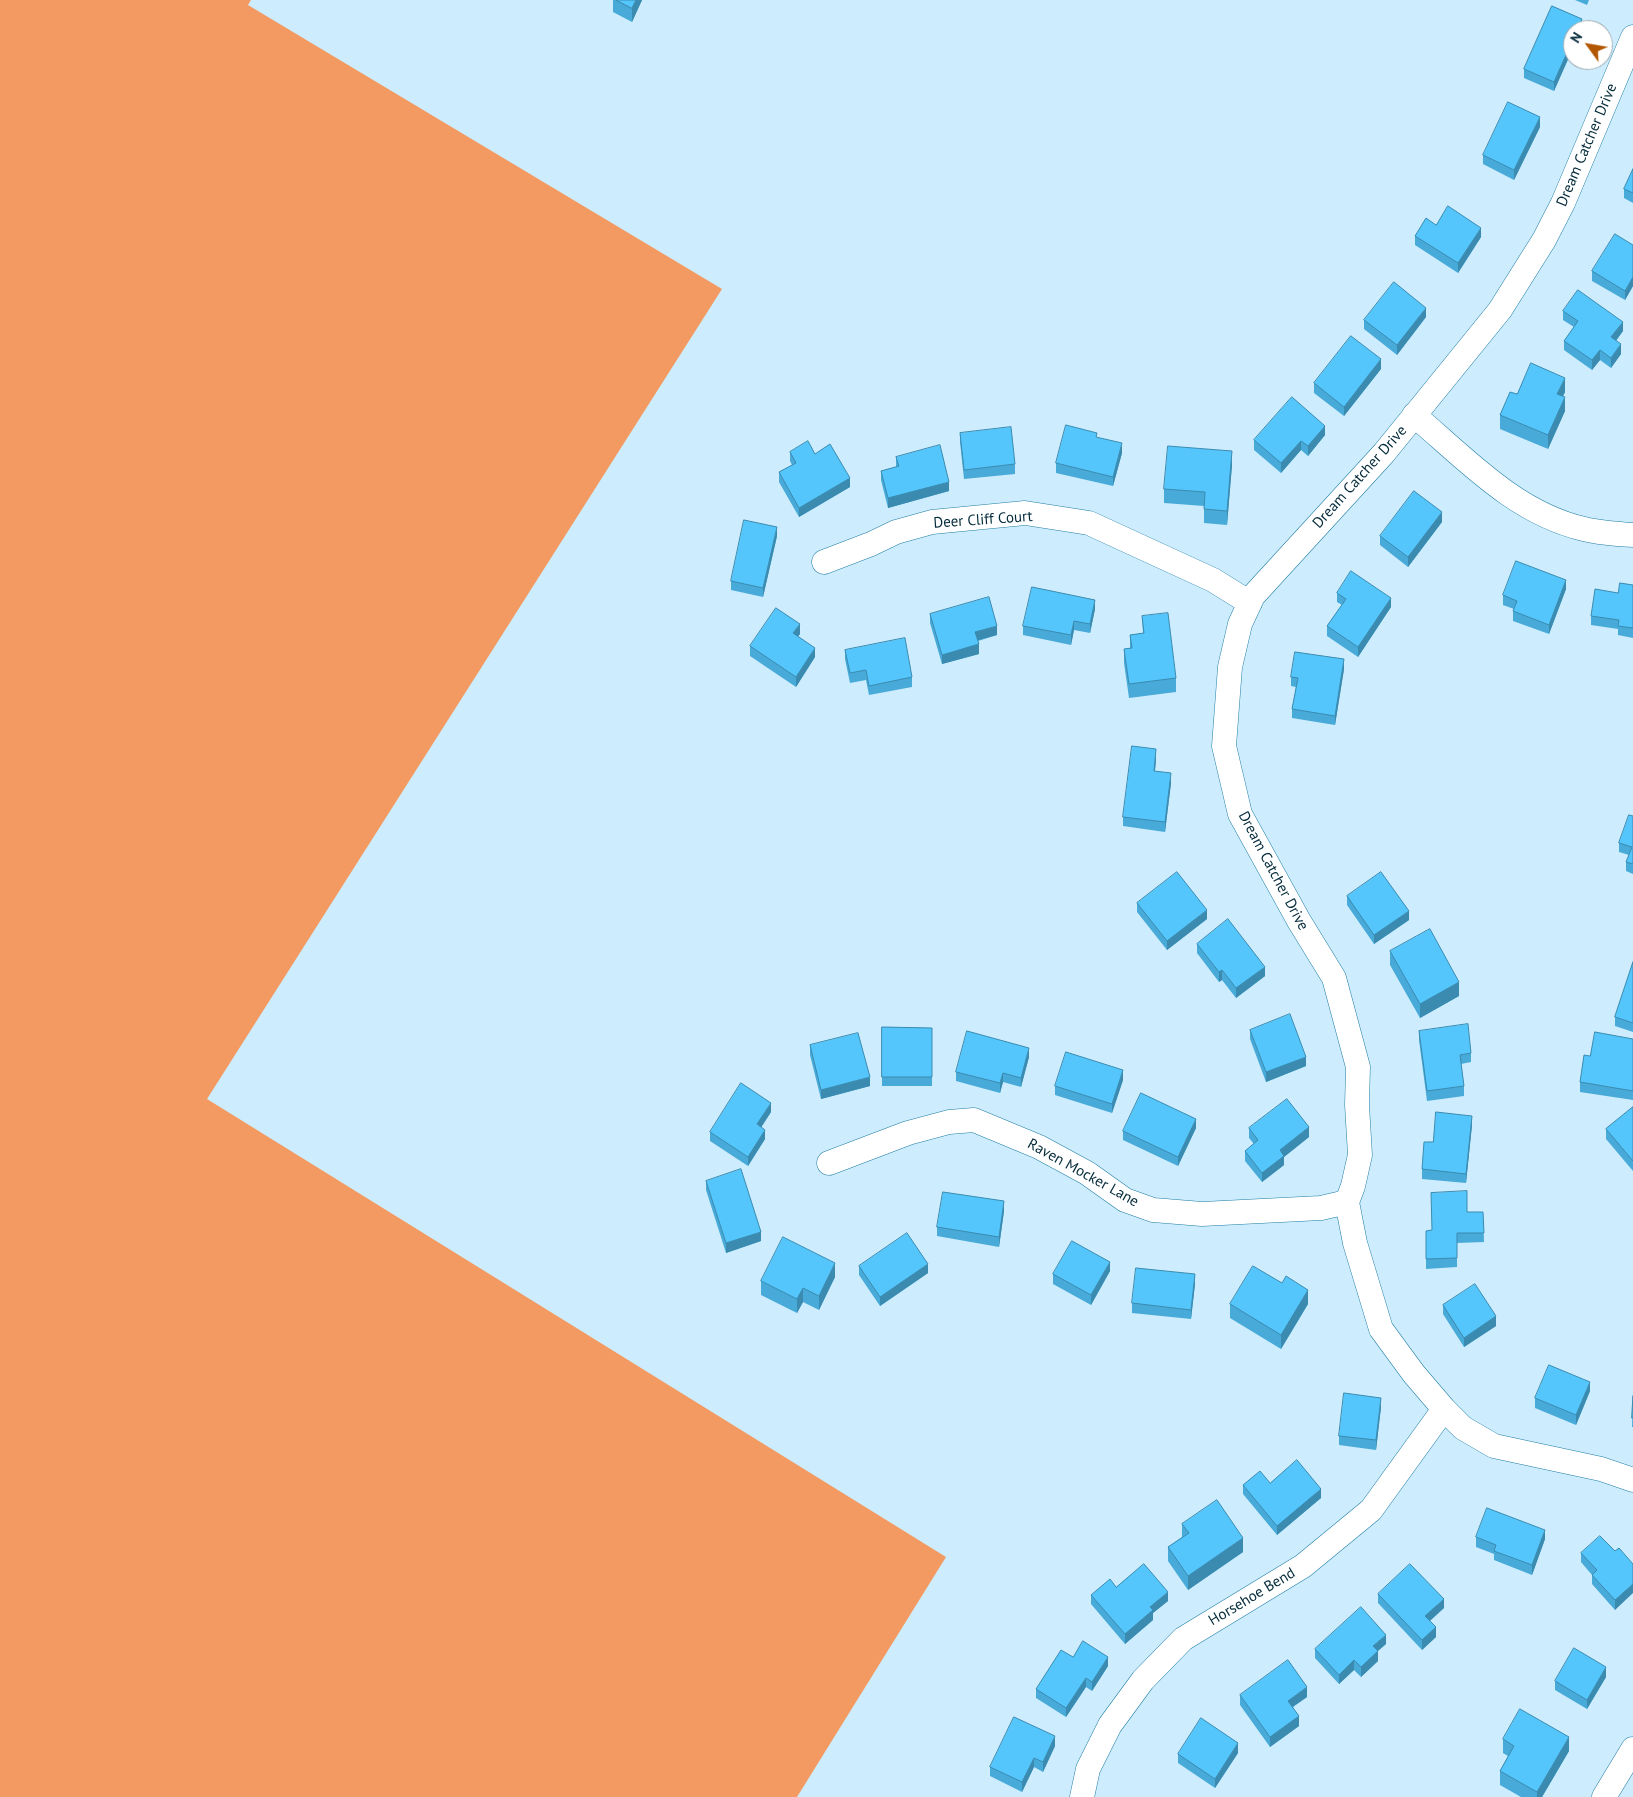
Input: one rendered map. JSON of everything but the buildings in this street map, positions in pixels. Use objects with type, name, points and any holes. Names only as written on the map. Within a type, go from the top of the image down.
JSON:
[{"type":"street","name":"Dream Catcher Drive","points":[[1633,38],[1563,202],[1544,240],[1500,310],[1384,453],[1253,596],[1240,624],[1230,666],[1224,746],[1240,814],[1299,921],[1334,978],[1358,1067],[1357,1105],[1360,1155],[1353,1186],[1347,1202],[1355,1243],[1381,1329],[1414,1374],[1463,1428],[1494,1446],[1601,1469],[1633,1480]]},
{"type":"street","points":[[1414,415],[1501,489],[1521,503],[1542,514],[1583,529],[1602,533],[1633,535]]},
{"type":"street","name":"Deer Cliff Court","points":[[824,562],[896,532],[932,522],[1025,513],[1090,523],[1213,580],[1250,603]]},
{"type":"street","name":"Raven Mocker Lane","points":[[829,1163],[908,1133],[949,1122],[974,1120],[1039,1147],[1087,1173],[1125,1200],[1153,1210],[1202,1214],[1321,1208],[1347,1202]]},
{"type":"street","name":"Horsehoe Bend","points":[[1082,1797],[1088,1769],[1110,1725],[1143,1680],[1183,1639],[1303,1566],[1371,1510],[1444,1409]]},
{"type":"street","points":[[1604,1797],[1633,1749]]},
{"type":"shaded area","points":[[0,0],[251,0],[248,5],[722,289],[207,1099],[946,1557],[797,1797],[0,1797]]}]
